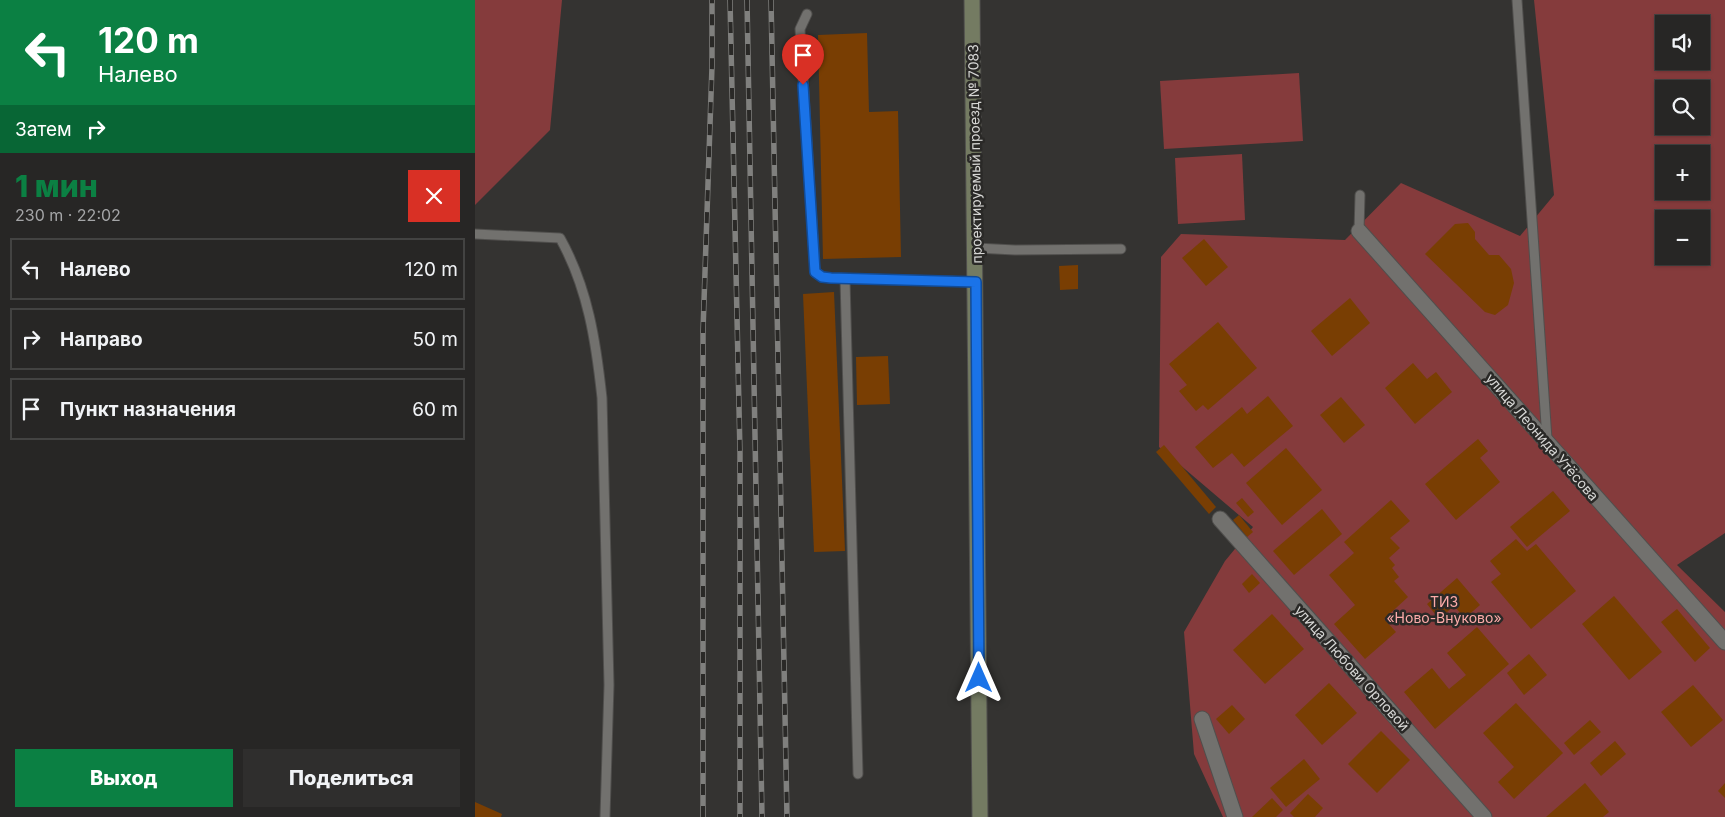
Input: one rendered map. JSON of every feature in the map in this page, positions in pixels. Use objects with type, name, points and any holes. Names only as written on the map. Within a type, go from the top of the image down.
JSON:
[{"type":"main road","name":"проектируемый проезд № 7083","points":[[973,0],[981,817]]},
{"type":"street","name":"улица Леонида Утёсова","points":[[1359,231],[1725,642]]},
{"type":"street","name":"улица Любови Орловой","points":[[1219,519],[1484,817]]},
{"type":"street","points":[[1202,719],[1235,817]]},
{"type":"lane","points":[[1517,0],[1547,444]]},
{"type":"lane","points":[[807,14],[800,29],[815,272],[822,277],[845,279],[976,282]]},
{"type":"lane","points":[[1359,231],[1360,195]]},
{"type":"lane","points":[[475,234],[560,238],[571,258],[586,299],[598,356],[602,398],[609,685],[605,817]]},
{"type":"lane","points":[[976,248],[1015,250],[1121,249]]},
{"type":"lane","points":[[845,279],[858,774]]},
{"type":"green space","points":[[475,0],[562,0],[550,130],[475,205]]},
{"type":"green space","name":"ТИЗ «Ново-Внуково»","points":[[1534,0],[1725,0],[1725,533],[1677,565],[1725,612],[1725,817],[1223,817],[1194,754],[1184,632],[1225,561],[1253,527],[1159,447],[1161,257],[1181,234],[1345,240],[1401,183],[1520,236],[1554,195]]},
{"type":"green space","points":[[1299,73],[1303,141],[1164,149],[1160,81]]},
{"type":"green space","points":[[1242,154],[1245,220],[1178,224],[1175,158]]},
{"type":"building","points":[[867,33],[869,112],[898,111],[901,257],[823,259],[818,35]]},
{"type":"building","points":[[1468,223],[1475,232],[1475,239],[1489,255],[1499,255],[1511,269],[1514,283],[1508,305],[1495,315],[1485,312],[1425,254],[1455,224]]},
{"type":"building","points":[[1204,239],[1228,267],[1206,286],[1182,258]]},
{"type":"building","points":[[1078,265],[1078,289],[1060,290],[1059,266]]},
{"type":"building","points":[[834,292],[845,551],[814,552],[803,294]]},
{"type":"building","points":[[1350,298],[1370,323],[1332,356],[1311,331]]},
{"type":"building","points":[[1218,322],[1257,368],[1208,410],[1203,405],[1196,411],[1179,391],[1187,385],[1169,364]]},
{"type":"building","points":[[888,356],[890,404],[857,405],[856,357]]},
{"type":"building","points":[[1413,363],[1427,379],[1436,372],[1452,392],[1415,424],[1385,388]]},
{"type":"building","points":[[1268,396],[1293,426],[1244,467],[1232,453],[1213,468],[1195,447],[1242,407],[1247,414]]},
{"type":"building","points":[[1341,397],[1365,425],[1344,443],[1320,415]]},
{"type":"building","points":[[1478,439],[1488,451],[1480,458],[1500,482],[1456,520],[1425,484]]},
{"type":"building","points":[[1164,445],[1216,507],[1209,514],[1156,452]]},
{"type":"building","points":[[1286,448],[1322,490],[1282,525],[1246,483]]},
{"type":"building","points":[[1553,491],[1570,511],[1527,547],[1510,527]]},
{"type":"building","points":[[1242,498],[1254,512],[1248,517],[1236,503]]},
{"type":"building","points":[[1391,500],[1410,521],[1390,538],[1400,548],[1389,558],[1395,565],[1392,568],[1399,577],[1394,581],[1408,597],[1384,619],[1396,632],[1365,659],[1334,624],[1355,605],[1329,575],[1354,553],[1344,542]]},
{"type":"building","points":[[1322,509],[1342,534],[1294,575],[1273,551]]},
{"type":"building","points":[[1239,515],[1253,532],[1247,537],[1233,520]]},
{"type":"building","points":[[1516,539],[1527,551],[1536,544],[1576,591],[1531,629],[1491,582],[1501,574],[1490,561]]},
{"type":"building","points":[[1252,574],[1260,583],[1249,593],[1242,584]]},
{"type":"building","points":[[1457,578],[1480,605],[1465,618],[1454,606],[1439,619],[1427,604]]},
{"type":"building","points":[[1614,596],[1662,652],[1629,680],[1582,624]]},
{"type":"building","points":[[1677,609],[1710,648],[1695,662],[1661,622]]},
{"type":"building","points":[[1272,614],[1304,649],[1265,684],[1233,650]]},
{"type":"building","points":[[1477,627],[1509,664],[1435,729],[1404,692],[1432,668],[1449,689],[1466,675],[1447,653]]},
{"type":"building","points":[[1529,654],[1547,675],[1524,695],[1507,673]]},
{"type":"building","points":[[1329,683],[1357,713],[1322,745],[1295,715]]},
{"type":"building","points":[[1693,685],[1723,720],[1691,747],[1661,712]]},
{"type":"building","points":[[1516,703],[1563,753],[1514,799],[1498,782],[1514,767],[1483,733]]},
{"type":"building","points":[[1232,705],[1245,719],[1229,734],[1216,719]]},
{"type":"building","points":[[1590,720],[1601,732],[1574,755],[1564,743]]},
{"type":"building","points":[[1381,731],[1410,760],[1377,793],[1348,764]]},
{"type":"building","points":[[1615,741],[1626,754],[1601,776],[1590,763]]},
{"type":"building","points":[[1304,759],[1320,779],[1286,807],[1270,788]]},
{"type":"building","points":[[1585,783],[1609,812],[1603,817],[1546,817]]},
{"type":"building","points":[[1725,783],[1725,798],[1718,791]]},
{"type":"building","points":[[1308,794],[1323,808],[1315,817],[1294,817],[1290,813]]},
{"type":"building","points":[[1272,798],[1283,810],[1276,817],[1252,817]]},
{"type":"building","points":[[475,802],[502,814],[501,817],[475,817]]},
{"type":"railway","points":[[703,817],[703,331],[712,66],[712,0]]},
{"type":"railway","points":[[730,0],[740,453],[740,817]]},
{"type":"railway","points":[[747,0],[762,817]]},
{"type":"railway","points":[[771,0],[787,817]]},
{"type":"route","points":[[803,85],[815,272],[822,277],[831,278],[976,282],[979,678]]}]
